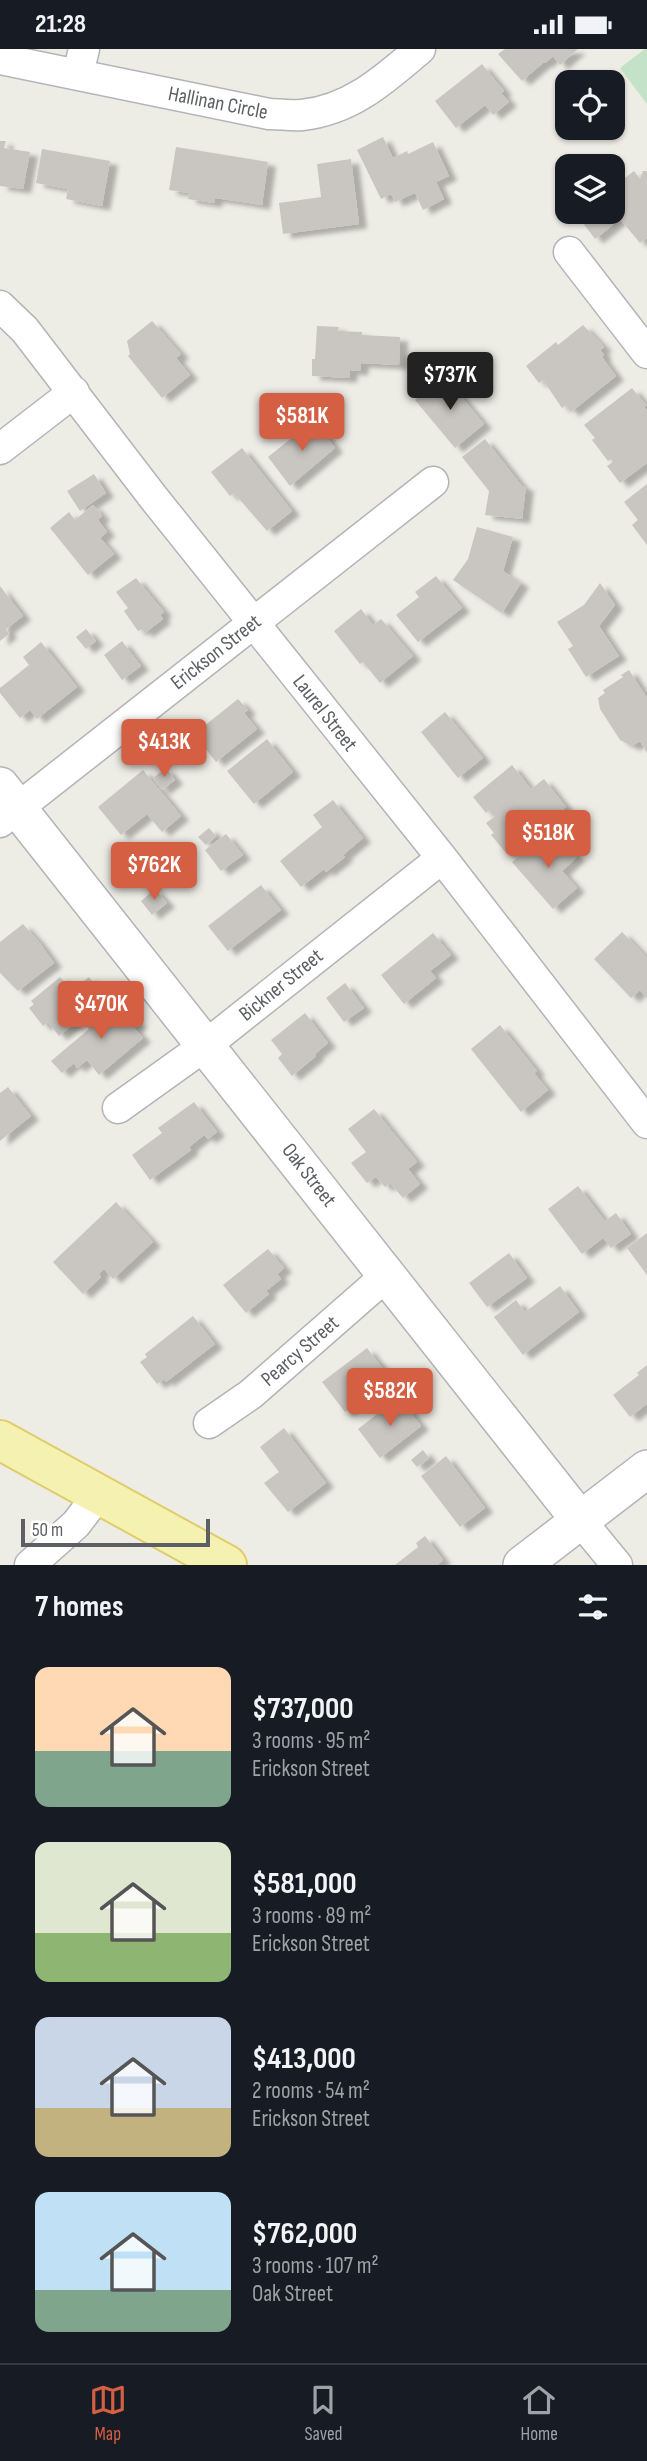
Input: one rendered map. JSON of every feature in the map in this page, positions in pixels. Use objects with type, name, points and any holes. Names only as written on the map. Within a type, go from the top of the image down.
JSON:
[{"type":"main road","points":[[0,1440],[228,1565]]},
{"type":"street","name":"Hallinan Circle","points":[[0,59],[81,62],[269,114],[302,115],[332,109],[354,100],[420,49]]},
{"type":"street","points":[[569,252],[647,353]]},
{"type":"street","name":"Laurel Street","points":[[0,306],[25,330],[153,497],[442,858],[647,1123]]},
{"type":"street","points":[[0,449],[74,392]]},
{"type":"street","name":"Erickson Street","points":[[6,806],[253,623],[433,482]]},
{"type":"street","name":"Oak Street","points":[[6,806],[206,1045],[617,1565]]},
{"type":"street","name":"Bickner Street","points":[[118,1108],[206,1045],[442,858]]},
{"type":"street","name":"Pearcy Street","points":[[209,1423],[251,1394],[387,1275]]},
{"type":"street","points":[[522,1565],[647,1469]]},
{"type":"street","points":[[30,1565],[76,1524],[98,1495]]},
{"type":"green space","points":[[647,49],[647,104],[625,75],[625,70],[620,68]]},
{"type":"building","points":[[505,49],[578,49],[560,65],[553,56],[522,81],[498,54]]},
{"type":"building","points":[[482,64],[504,91],[501,93],[509,102],[493,115],[485,105],[456,128],[435,101]]},
{"type":"building","points":[[383,137],[393,158],[433,142],[449,176],[436,182],[444,199],[423,210],[415,193],[395,202],[391,194],[381,199],[357,150]]},
{"type":"building","points":[[0,141],[6,141],[4,148],[30,152],[23,189],[0,186]]},
{"type":"building","points":[[176,147],[268,162],[262,205],[215,198],[214,203],[188,199],[189,193],[169,190]]},
{"type":"building","points":[[42,149],[110,161],[102,206],[66,199],[68,189],[36,183]]},
{"type":"building","points":[[351,159],[359,224],[283,234],[279,203],[321,197],[317,164]]},
{"type":"building","points":[[634,171],[640,179],[643,171],[647,171],[647,238],[640,243],[624,224],[625,178]]},
{"type":"building","points":[[584,224],[614,224],[595,239]]},
{"type":"building","points":[[152,321],[181,354],[176,358],[190,375],[162,398],[128,356],[130,354],[127,341]]},
{"type":"building","points":[[583,325],[604,347],[600,350],[604,355],[602,357],[616,376],[571,412],[566,405],[562,408],[543,380],[539,383],[526,366]]},
{"type":"building","points":[[317,326],[339,327],[338,331],[362,332],[362,335],[400,337],[399,365],[361,363],[360,371],[350,370],[349,378],[312,376]]},
{"type":"building","points":[[444,376],[484,424],[455,448],[415,400]]},
{"type":"building","points":[[632,388],[646,405],[647,463],[620,483],[607,466],[613,462],[611,459],[608,461],[584,425]]},
{"type":"building","points":[[314,420],[335,448],[290,486],[268,457]]},
{"type":"building","points":[[485,439],[522,486],[526,486],[522,519],[485,515],[489,491],[462,457]]},
{"type":"building","points":[[242,448],[292,511],[267,531],[234,493],[230,496],[211,472]]},
{"type":"building","points":[[94,474],[106,493],[80,511],[67,491]]},
{"type":"building","points":[[647,484],[647,545],[632,525],[638,520],[624,502]]},
{"type":"building","points":[[93,505],[102,516],[98,520],[107,532],[100,538],[114,554],[88,575],[50,528],[69,512],[75,520]]},
{"type":"building","points":[[477,527],[513,537],[503,571],[521,583],[502,613],[453,580],[468,559]]},
{"type":"building","points":[[436,576],[462,608],[418,642],[396,615],[419,597],[415,592]]},
{"type":"building","points":[[136,578],[164,612],[160,615],[163,619],[145,633],[142,629],[138,631],[124,611],[128,608],[116,592]]},
{"type":"building","points":[[600,583],[615,605],[599,626],[619,656],[586,677],[568,649],[573,646],[557,622],[584,605]]},
{"type":"building","points":[[0,586],[23,616],[6,629],[9,634],[0,641]]},
{"type":"building","points":[[361,609],[373,625],[381,619],[413,656],[380,683],[363,662],[360,664],[334,631]]},
{"type":"building","points":[[86,629],[96,641],[86,649],[76,637]]},
{"type":"building","points":[[122,641],[141,666],[122,680],[104,655]]},
{"type":"building","points":[[41,642],[77,687],[37,719],[30,710],[20,718],[0,693],[0,688],[29,665],[23,657]]},
{"type":"building","points":[[629,670],[647,698],[647,753],[640,741],[632,746],[620,740],[600,709],[598,698],[605,693],[603,690]]},
{"type":"building","points":[[238,699],[248,710],[244,713],[257,729],[216,762],[194,734]]},
{"type":"building","points":[[445,712],[483,758],[458,778],[421,732]]},
{"type":"building","points":[[267,739],[293,772],[254,804],[227,771]]},
{"type":"building","points":[[512,765],[531,789],[544,779],[566,807],[507,854],[491,835],[494,833],[486,823],[494,817],[489,810],[486,813],[473,797]]},
{"type":"building","points":[[166,768],[175,780],[162,790],[153,778]]},
{"type":"building","points":[[143,770],[181,816],[162,832],[147,814],[121,835],[98,807]]},
{"type":"building","points":[[333,800],[363,838],[343,855],[345,857],[301,887],[280,861],[322,827],[313,815]]},
{"type":"building","points":[[209,828],[216,836],[206,845],[198,837]]},
{"type":"building","points":[[226,834],[243,855],[221,871],[205,850]]},
{"type":"building","points":[[558,836],[577,857],[562,871],[577,888],[553,909],[512,862],[534,843],[541,851]]},
{"type":"building","points":[[165,845],[180,865],[160,881],[145,861]]},
{"type":"building","points":[[261,885],[281,910],[228,951],[208,926]]},
{"type":"building","points":[[155,889],[167,903],[152,915],[141,901]]},
{"type":"building","points":[[23,924],[54,963],[18,991],[0,973],[0,942]]},
{"type":"building","points":[[622,932],[647,958],[647,998],[640,990],[631,998],[594,959]]},
{"type":"building","points":[[433,933],[451,955],[430,971],[436,978],[404,1004],[381,975]]},
{"type":"building","points":[[60,977],[73,990],[89,977],[106,998],[59,1036],[48,1022],[43,1026],[29,1008],[34,1004],[31,1001]]},
{"type":"building","points":[[345,983],[364,1008],[344,1022],[326,998]]},
{"type":"building","points":[[117,1006],[125,1017],[129,1013],[139,1024],[134,1028],[143,1038],[99,1075],[87,1060],[77,1068],[74,1063],[62,1073],[51,1061],[89,1029],[83,1022],[101,1007],[108,1014]]},
{"type":"building","points":[[305,1013],[328,1043],[292,1076],[278,1058],[282,1054],[271,1040]]},
{"type":"building","points":[[500,1025],[537,1071],[534,1073],[548,1090],[521,1112],[471,1049]]},
{"type":"building","points":[[8,1087],[31,1116],[0,1141],[0,1093]]},
{"type":"building","points":[[194,1102],[217,1132],[208,1139],[204,1135],[189,1147],[191,1150],[150,1180],[132,1155],[162,1133],[158,1128]]},
{"type":"building","points":[[374,1109],[417,1162],[408,1169],[420,1184],[403,1198],[390,1183],[385,1187],[376,1177],[367,1183],[351,1163],[366,1152],[348,1129]]},
{"type":"building","points":[[578,1186],[605,1221],[616,1213],[631,1234],[611,1248],[603,1238],[582,1254],[548,1209]]},
{"type":"building","points":[[116,1202],[153,1242],[113,1279],[104,1269],[99,1274],[101,1277],[83,1294],[53,1262]]},
{"type":"building","points":[[647,1233],[647,1275],[627,1248]]},
{"type":"building","points":[[268,1249],[284,1268],[277,1274],[281,1279],[266,1291],[269,1294],[246,1313],[223,1285]]},
{"type":"building","points":[[509,1253],[527,1278],[487,1307],[469,1283]]},
{"type":"building","points":[[560,1286],[579,1312],[523,1355],[494,1317],[516,1300],[525,1312]]},
{"type":"building","points":[[193,1316],[215,1344],[166,1382],[164,1379],[157,1384],[140,1362],[147,1357],[145,1354]]},
{"type":"building","points":[[367,1348],[389,1377],[345,1412],[322,1382]]},
{"type":"building","points":[[647,1365],[647,1404],[630,1417],[613,1395],[639,1375],[637,1373]]},
{"type":"building","points":[[399,1397],[421,1426],[380,1458],[358,1429]]},
{"type":"building","points":[[284,1428],[326,1483],[288,1512],[264,1483],[279,1472],[260,1447]]},
{"type":"building","points":[[423,1450],[429,1458],[417,1467],[411,1460]]},
{"type":"building","points":[[446,1456],[485,1508],[460,1527],[421,1476]]},
{"type":"building","points":[[425,1536],[443,1560],[437,1565],[395,1565],[418,1547],[416,1543]]}]
